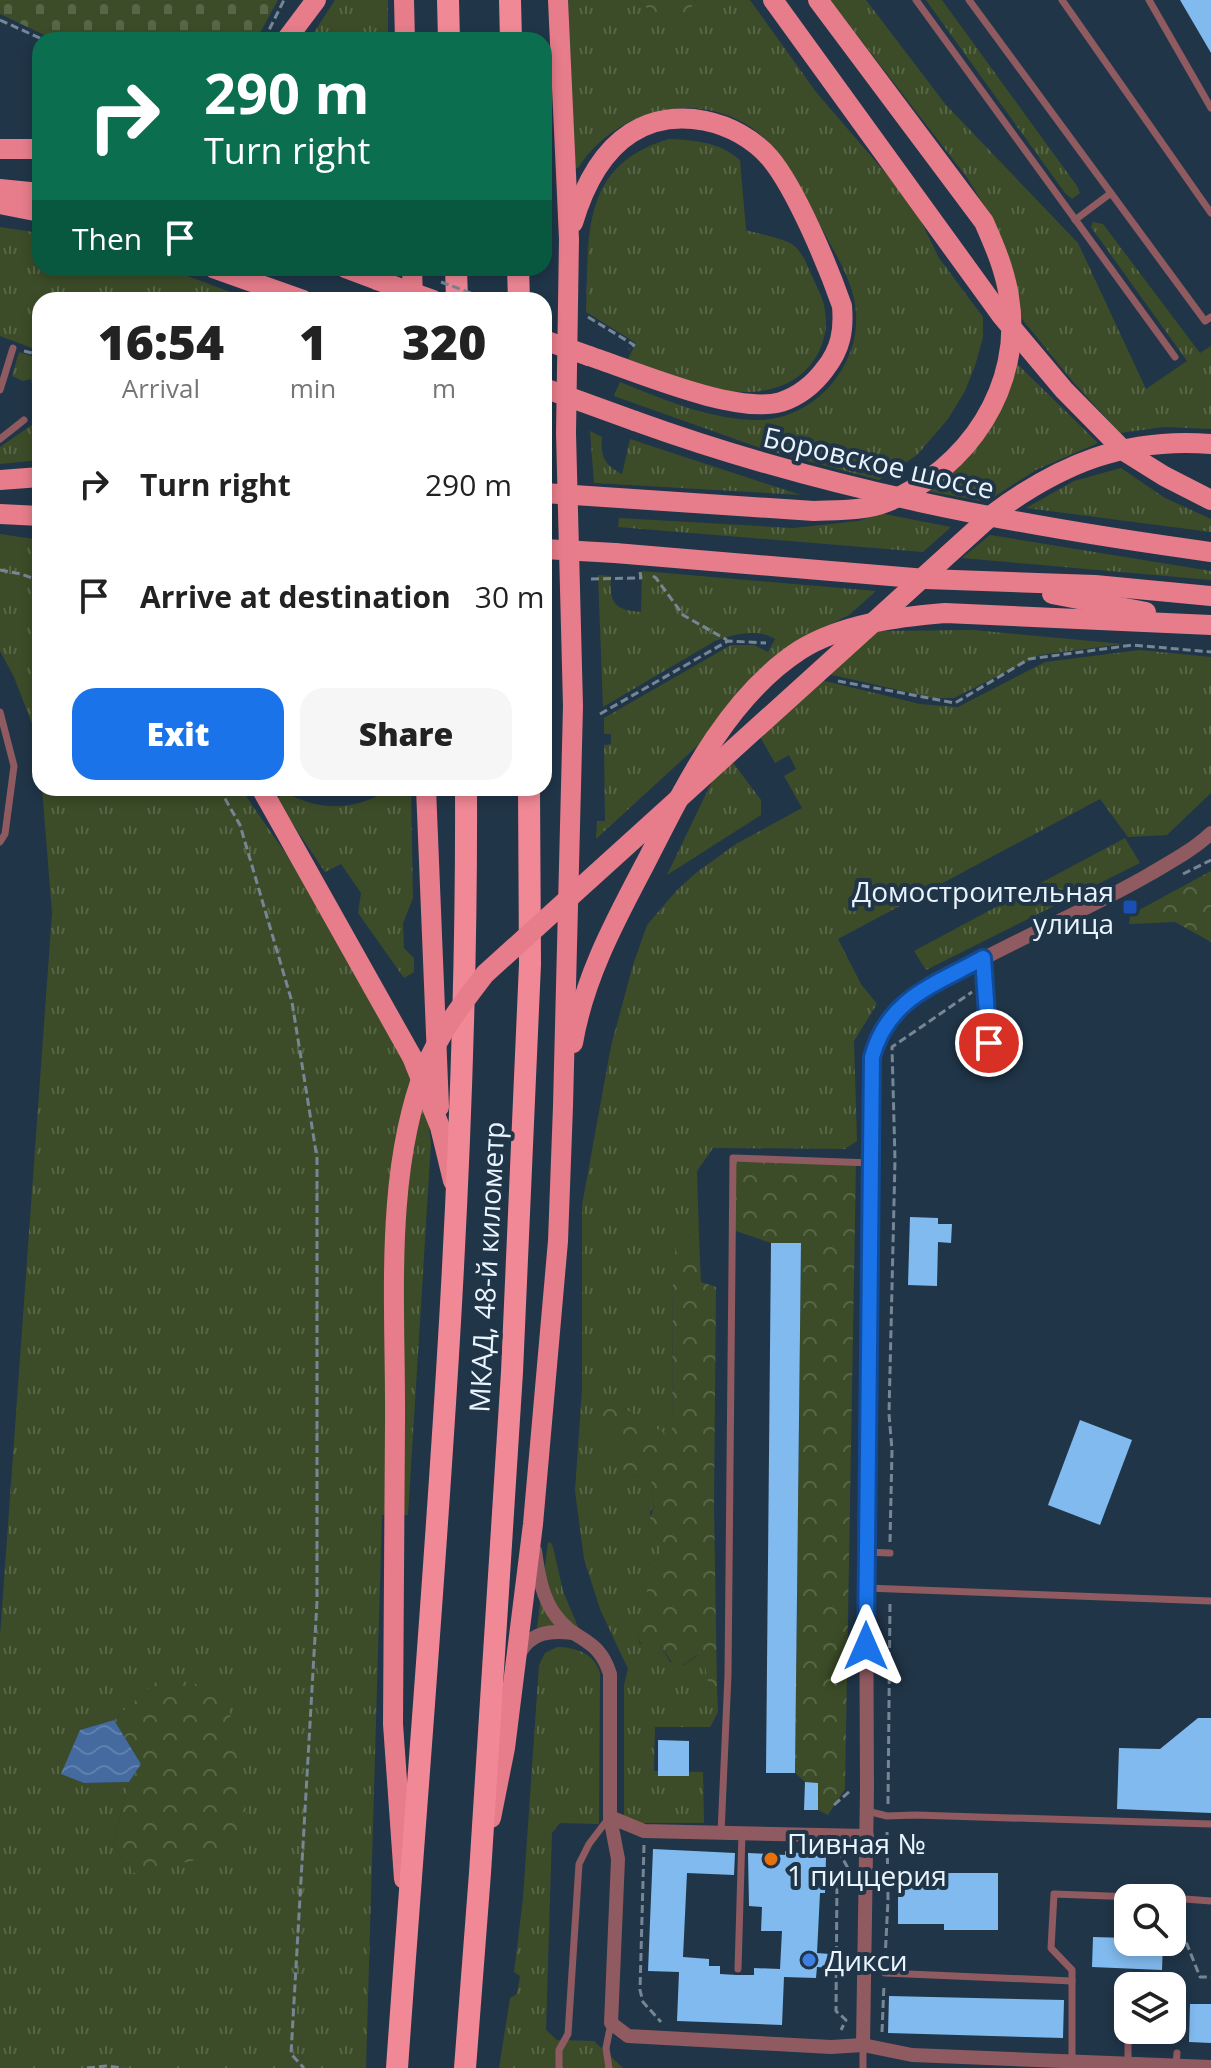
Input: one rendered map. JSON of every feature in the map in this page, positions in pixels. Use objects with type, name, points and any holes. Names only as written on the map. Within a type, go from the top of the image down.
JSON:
[{"type":"highway","points":[[448,0],[449,32]]},
{"type":"highway","points":[[510,0],[511,32]]},
{"type":"highway","name":"МКАД, 48-й километр","points":[[397,2068],[457,1222],[467,910],[466,796]]},
{"type":"highway","name":"МКАД, 48-й километр","points":[[465,2068],[505,1484],[530,964],[529,796]]},
{"type":"main road","points":[[292,32],[316,0]]},
{"type":"main road","points":[[404,0],[405,32]]},
{"type":"main road","points":[[480,1873],[505,1748],[533,1524],[558,1241],[573,717],[566,433],[569,239],[558,0]]},
{"type":"main road","points":[[773,0],[1001,315],[1064,390],[1124,451],[1211,500]]},
{"type":"main road","points":[[552,494],[814,511],[885,503],[927,482],[964,450],[991,413],[1004,379],[1010,337],[1010,300],[1001,259],[984,222],[818,0]]},
{"type":"main road","points":[[552,343],[721,399],[749,403],[779,402],[801,393],[817,380],[841,343],[842,306],[780,171],[746,136],[717,122],[684,119],[656,123],[631,133],[610,151],[595,171],[580,199],[569,239]]},
{"type":"main road","points":[[0,149],[32,149]]},
{"type":"main road","points":[[0,189],[32,192]]},
{"type":"main road","points":[[0,204],[32,210]]},
{"type":"main road","points":[[236,276],[280,292]]},
{"type":"main road","points":[[366,276],[411,292]]},
{"type":"main road","name":"Боровское шоссе","points":[[552,391],[757,463],[927,505],[1071,533],[1211,552]]},
{"type":"main road","points":[[407,1920],[393,1724],[396,1204],[413,1103],[442,1034],[485,974],[1012,500],[1052,474],[1092,457],[1148,445],[1211,444]]},
{"type":"main road","points":[[0,480],[32,478]]},
{"type":"main road","points":[[4,514],[32,516]]},
{"type":"main road","points":[[4,514],[32,521]]},
{"type":"main road","points":[[552,549],[997,583],[1095,585],[1211,596]]},
{"type":"main road","points":[[997,583],[1211,625]]},
{"type":"main road","points":[[563,1106],[575,1030],[607,937],[676,803],[701,762],[727,722],[780,665],[827,636],[909,616],[982,613],[1211,625]]},
{"type":"main road","points":[[265,796],[412,1057],[440,1127],[453,1179],[457,1222]]},
{"type":"main road","points":[[426,796],[440,1127]]},
{"type":"street","points":[[863,2045],[872,1057],[878,1034],[906,1002],[983,958],[1122,890],[1195,848],[1211,833]]},
{"type":"street","points":[[533,1524],[536,1561],[547,1602],[573,1633],[593,1645],[604,1657],[610,1674],[610,1817],[618,1859],[611,2023],[628,2036],[831,2047],[863,2045],[912,2055],[1128,2065],[1176,2060],[1211,2067]]},
{"type":"street","points":[[516,1660],[524,1645],[535,1636],[548,1631],[573,1633]]},
{"type":"street","points":[[610,1817],[644,1831],[867,1836]]},
{"type":"lane","points":[[916,0],[1175,357]]},
{"type":"lane","points":[[969,0],[1205,321],[1211,317]]},
{"type":"lane","points":[[1062,0],[1211,213]]},
{"type":"lane","points":[[1149,0],[1211,108]]},
{"type":"lane","points":[[1075,220],[1111,193]]},
{"type":"lane","points":[[0,390],[13,348]]},
{"type":"lane","points":[[0,439],[24,420]]},
{"type":"lane","points":[[0,712],[14,766],[5,834],[0,842]]},
{"type":"lane","points":[[983,958],[991,1065]]},
{"type":"lane","points":[[721,1833],[728,1675],[733,1158],[871,1163]]},
{"type":"lane","points":[[866,1552],[890,1553]]},
{"type":"lane","points":[[866,1588],[1211,1601]]},
{"type":"lane","points":[[867,1811],[887,1816],[1211,1824]]},
{"type":"lane","points":[[559,2068],[559,2050],[568,2034],[579,1864],[589,1844],[610,1817]]},
{"type":"lane","points":[[738,1969],[742,1834]]},
{"type":"lane","points":[[1072,2062],[1072,1970],[1051,1948],[1054,1894],[1114,1896]]},
{"type":"lane","points":[[1186,1899],[1211,1901]]},
{"type":"lane","points":[[885,1973],[1072,1981]]},
{"type":"lane","points":[[609,2068],[606,2048],[611,2023]]},
{"type":"lane","points":[[1128,2044],[1128,2065]]},
{"type":"lane","points":[[863,2045],[863,2068]]},
{"type":"path","points":[[268,32],[284,0]]},
{"type":"path","points":[[0,20],[32,35]]},
{"type":"path","points":[[432,279],[468,292]]},
{"type":"path","points":[[584,315],[634,345]]},
{"type":"path","points":[[0,570],[32,578]]},
{"type":"path","points":[[640,572],[656,578],[683,615],[728,641],[766,643]]},
{"type":"path","points":[[591,579],[641,578]]},
{"type":"path","points":[[600,714],[728,641]]},
{"type":"path","points":[[838,681],[955,703],[1029,659],[1133,645],[1211,652]]},
{"type":"path","points":[[224,796],[240,825],[292,1002],[317,1158],[317,1602],[291,2054],[304,2068]]},
{"type":"path","points":[[890,1553],[892,1450],[889,1414],[895,1160],[892,1047],[985,984]]},
{"type":"path","points":[[882,2036],[888,1900],[890,1603]]},
{"type":"path","points":[[834,1805],[851,1790]]},
{"type":"path","points":[[644,1831],[640,1990],[643,2002],[663,2023]]},
{"type":"path","points":[[830,1836],[850,1872],[837,1877],[836,2011],[846,2020]]},
{"type":"path","points":[[1186,1941],[1200,1977],[1211,1977]]},
{"type":"path","points":[[87,2068],[123,2068]]},
{"type":"green space","points":[[0,0],[278,0],[260,32],[38,32],[0,14]]},
{"type":"green space","points":[[335,0],[388,0],[388,32],[314,32]]},
{"type":"green space","points":[[568,0],[635,0],[655,13],[685,18],[696,0],[750,0],[816,92],[913,205],[939,258],[983,317],[983,337],[965,391],[948,419],[917,455],[879,480],[763,449],[614,396],[620,382],[718,416],[753,420],[796,412],[830,386],[843,368],[852,348],[856,326],[855,304],[841,264],[784,160],[752,128],[729,116],[705,109],[681,108],[657,112],[612,132],[593,148],[578,168],[574,168]]},
{"type":"green space","points":[[635,0],[696,0],[685,18],[667,22],[659,20],[655,13]]},
{"type":"green space","points":[[830,0],[866,0],[946,105],[1078,243],[1146,389],[1187,361],[1091,227],[1093,222],[1103,224],[1200,353],[1211,346],[1211,429],[1164,427],[1120,433],[1074,383],[1013,308],[991,217],[968,179]]},
{"type":"green space","points":[[926,0],[942,0],[1080,193],[1072,199],[1065,193]]},
{"type":"green space","points":[[669,139],[715,146],[740,160],[746,230],[789,243],[807,264],[824,307],[824,337],[814,360],[784,385],[753,392],[735,392],[680,379],[628,359],[636,343],[586,312],[590,230],[604,185],[619,166],[640,151]]},
{"type":"green space","points":[[0,227],[32,232],[32,276],[188,276],[230,292],[32,292],[32,348],[0,336]]},
{"type":"green space","points":[[19,352],[32,356],[32,384],[31,379],[23,381],[12,376]]},
{"type":"green space","points":[[1010,357],[1098,443],[1036,470],[986,502],[922,490],[943,473]]},
{"type":"green space","points":[[32,425],[32,461],[0,464],[0,447]]},
{"type":"green space","points":[[590,431],[602,437],[605,460],[622,474],[630,439],[801,495],[594,483]]},
{"type":"green space","points":[[1121,468],[1165,498],[1211,519],[1211,532],[1026,508],[1074,481]]},
{"type":"green space","points":[[879,513],[951,527],[923,552],[618,527],[619,518],[793,528],[859,521]]},
{"type":"green space","points":[[0,534],[32,539],[32,724],[0,651]]},
{"type":"green space","points":[[990,535],[1211,571],[1211,580],[962,558]]},
{"type":"green space","points":[[642,571],[876,591],[849,615],[793,643],[719,726],[596,839],[597,821],[605,821],[604,745],[611,744],[611,734],[604,734],[604,718],[731,645],[754,645],[768,652],[775,639],[753,633],[715,641],[603,707],[598,575],[611,576],[612,599],[619,607],[641,612]]},
{"type":"green space","points":[[974,630],[1123,644],[1040,655],[954,698],[933,698],[828,674],[877,631]]},
{"type":"green space","points":[[1140,650],[1211,657],[1211,793],[1167,835],[1128,837],[1100,799],[838,939],[861,984],[877,1004],[854,1041],[857,1141],[845,1149],[713,1148],[697,1171],[699,1235],[682,1238],[673,1264],[672,1439],[614,1402],[601,1432],[625,1450],[618,1461],[627,1473],[651,1476],[654,1506],[650,1512],[653,1532],[660,1541],[660,1559],[647,1565],[649,1613],[637,1637],[640,1644],[661,1646],[670,1662],[683,1665],[703,1652],[709,1687],[717,1688],[718,1712],[710,1727],[655,1727],[654,1771],[703,1772],[704,1823],[624,1823],[624,1685],[628,1669],[600,1609],[584,1559],[575,1491],[582,1389],[582,1205],[611,1046],[647,925],[697,872],[736,844],[802,808],[784,776],[796,769],[789,755],[775,763],[759,735],[821,680],[920,704],[958,707],[1045,662]]},
{"type":"green space","points":[[731,760],[761,800],[761,815],[667,875],[716,773]]},
{"type":"green space","points":[[43,796],[246,796],[374,975],[414,1040],[404,1065],[426,1102],[431,1143],[408,1515],[382,1515],[366,2068],[0,2068],[0,1636],[52,913]],"holes":[[[161,1677],[135,1873],[113,1845],[129,1782],[84,1783],[80,1730],[114,1720]]]},
{"type":"green space","points":[[293,796],[326,806],[365,801],[378,796],[411,796],[413,898],[403,923],[404,948],[414,958],[414,972],[404,978],[358,913],[361,893],[341,864],[325,872],[276,799]]},
{"type":"green space","points":[[1125,838],[1140,863],[926,970],[914,951]]},
{"type":"green space","points":[[1211,871],[1211,942],[1175,922],[1129,924],[1130,915]]},
{"type":"green space","points":[[733,1158],[856,1162],[845,1789],[828,1815],[818,1810],[818,1783],[805,1782],[795,1773],[801,1244],[771,1243],[733,1230]]},
{"type":"green space","points":[[699,1235],[701,1282],[716,1287],[714,1506],[717,1688],[709,1688],[703,1653],[675,1667],[661,1646],[644,1645],[637,1637],[649,1613],[645,1569],[660,1559],[660,1541],[653,1532],[650,1519],[654,1506],[651,1477],[635,1476],[624,1470],[618,1461],[624,1450],[601,1432],[596,1418],[605,1401],[614,1402],[672,1438],[673,1264],[682,1238]]},
{"type":"green space","points":[[548,1542],[553,1547],[563,1591],[578,1627],[537,1628]]},
{"type":"green space","points":[[557,1647],[571,1648],[589,1656],[600,1673],[599,1824],[560,1823],[552,1833],[546,2030],[557,2040],[594,2041],[623,2068],[499,2068],[510,1998],[517,1994],[520,1976],[514,1972],[523,1898],[539,1665],[545,1653]]},
{"type":"green space","points":[[161,1677],[226,1690],[247,1817],[225,1854],[135,1873],[113,1845],[129,1782],[141,1764],[114,1720]]},
{"type":"water","points":[[114,1720],[141,1764],[129,1782],[84,1783],[61,1774],[80,1730]]},
{"type":"building","points":[[1180,0],[1211,0],[1211,53],[1197,29]]},
{"type":"building","points":[[910,1217],[938,1218],[938,1224],[952,1224],[951,1243],[938,1242],[937,1286],[908,1285]]},
{"type":"building","points":[[771,1243],[801,1243],[795,1773],[766,1773]]},
{"type":"building","points":[[1080,1420],[1132,1440],[1100,1525],[1048,1505]]},
{"type":"building","points":[[1198,1718],[1211,1718],[1211,1813],[1117,1809],[1119,1748],[1160,1749]]},
{"type":"building","points":[[658,1740],[689,1741],[689,1776],[658,1776]]},
{"type":"building","points":[[805,1782],[818,1783],[818,1810],[804,1810]]},
{"type":"building","points":[[653,1849],[735,1853],[734,1875],[687,1873],[683,1957],[709,1959],[709,1966],[720,1966],[720,1974],[737,1975],[754,1975],[754,1968],[780,1969],[782,1931],[761,1931],[762,1907],[749,1906],[748,1853],[785,1855],[785,1851],[826,1857],[825,1893],[820,1893],[817,1953],[830,1954],[829,1968],[817,1967],[816,1978],[784,1977],[782,2025],[677,2021],[679,1972],[648,1971]]},
{"type":"building","points":[[942,1873],[998,1873],[998,1930],[944,1930],[944,1924],[898,1924],[898,1880],[942,1880]]},
{"type":"building","points":[[1093,1937],[1114,1938],[1114,1956],[1162,1956],[1162,1970],[1092,1967]]},
{"type":"building","points":[[889,1996],[1064,2000],[1063,2038],[888,2033]]},
{"type":"building","points":[[1190,2004],[1211,2004],[1211,2043],[1189,2042]]},
{"type":"place","name":"Домостроительная улица","points":[[1130,907]]},
{"type":"place","name":"Пивная № 1 пиццерия","points":[[771,1859]]},
{"type":"place","name":"Дикси","points":[[809,1960]]},
{"type":"route","points":[[866,1646],[872,1057],[878,1034],[906,1002],[983,958],[989,1043]]}]
